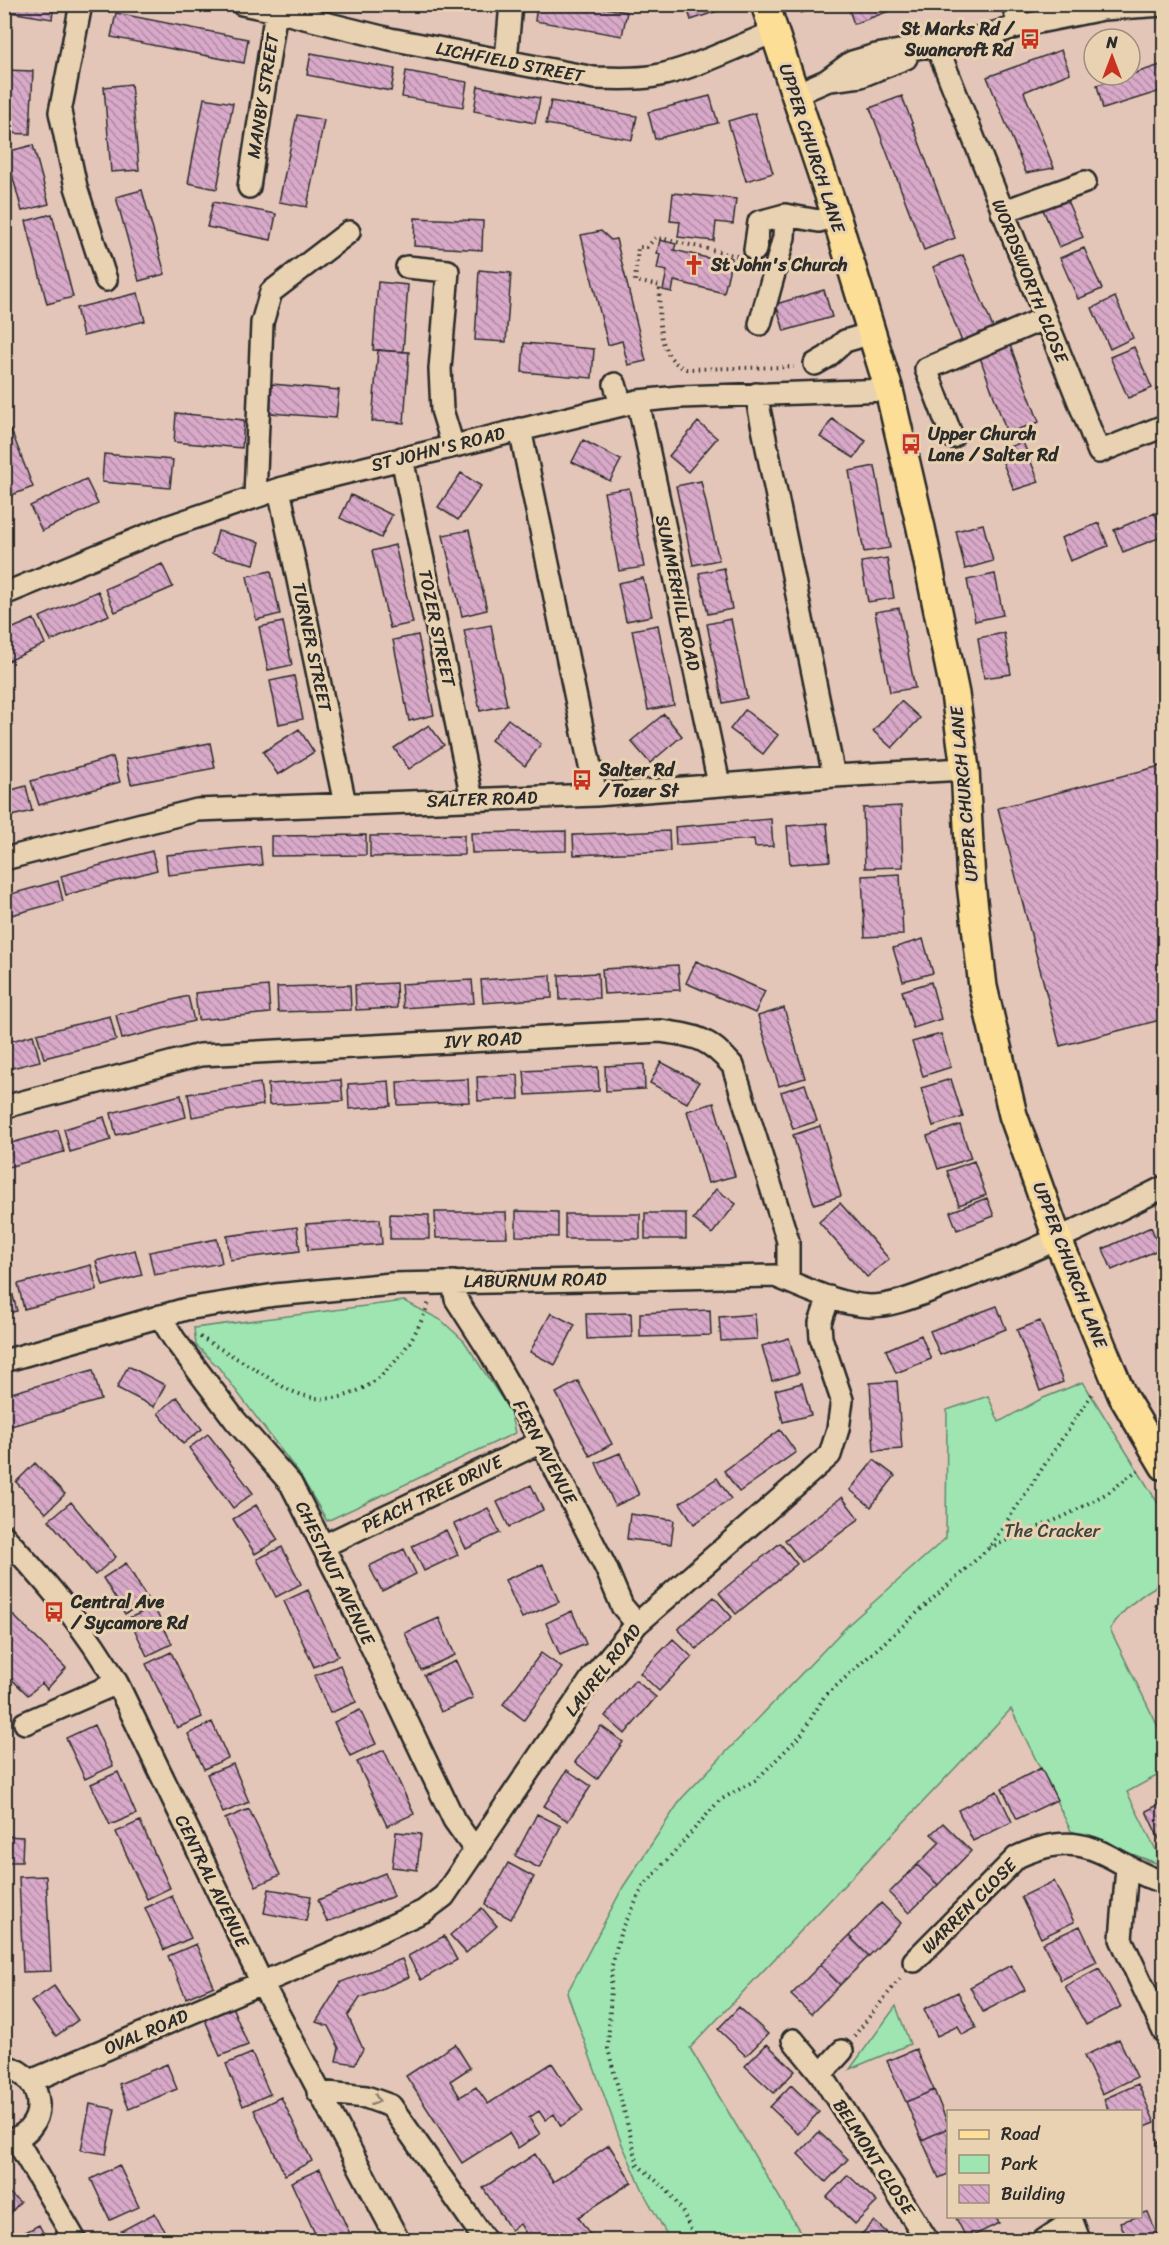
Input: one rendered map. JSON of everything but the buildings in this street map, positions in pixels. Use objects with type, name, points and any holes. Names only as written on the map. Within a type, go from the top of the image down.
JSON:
[{"type":"main road","name":"UPPER CHURCH LANE","points":[[765,4],[836,216],[889,390],[921,528],[955,694],[965,769],[971,883],[983,987],[1013,1115],[1058,1240],[1154,1466]]},
{"type":"street","points":[[81,4],[60,112],[76,187],[106,279]]},
{"type":"street","name":"LICHFIELD STREET","points":[[242,4],[276,8],[390,39],[594,78],[627,79],[655,76],[679,70],[774,32]]},
{"type":"street","points":[[506,60],[511,4]]},
{"type":"street","points":[[1013,4],[1019,26]]},
{"type":"street","points":[[796,94],[826,81],[852,62],[876,55],[981,37],[1019,26],[1103,9],[1164,5]]},
{"type":"street","name":"MANBY STREET","points":[[249,187],[276,8]]},
{"type":"street","name":"WORDSWORTH CLOSE","points":[[936,44],[1099,453],[1164,426]]},
{"type":"street","points":[[1002,212],[1085,182]]},
{"type":"street","points":[[749,253],[759,222],[785,215],[819,221],[836,216]]},
{"type":"street","points":[[760,324],[784,237],[785,215]]},
{"type":"street","points":[[255,497],[262,323],[271,292],[349,232]]},
{"type":"street","points":[[407,267],[448,271],[440,369],[442,410],[453,446]]},
{"type":"street","points":[[952,438],[926,369],[1045,318]]},
{"type":"street","points":[[815,364],[845,341],[872,333]]},
{"type":"street","name":"SUMMERHILL ROAD","points":[[615,384],[629,403],[719,784]]},
{"type":"street","name":"ST JOHN'S ROAD","points":[[5,592],[167,527],[279,489],[629,403],[680,397],[889,390]]},
{"type":"street","points":[[756,394],[834,776]]},
{"type":"street","points":[[520,429],[596,795]]},
{"type":"street","name":"TOZER STREET","points":[[402,458],[472,799]]},
{"type":"street","name":"TURNER STREET","points":[[279,489],[345,804]]},
{"type":"street","name":"SALTER ROAD","points":[[4,859],[197,810],[596,795],[719,784],[965,769]]},
{"type":"street","name":"IVY ROAD","points":[[4,1107],[200,1055],[660,1031],[684,1034],[704,1039],[721,1052],[733,1066],[788,1240],[788,1281]]},
{"type":"street","name":"LABURNUM ROAD","points":[[4,1361],[186,1309],[275,1295],[392,1284],[454,1291],[775,1276],[829,1297],[870,1306],[899,1301],[1058,1240],[1164,1187]]},
{"type":"street","name":"FERN AVENUE","points":[[454,1291],[541,1442],[606,1568],[622,1606],[637,1624]]},
{"type":"street","name":"LAUREL ROAD","points":[[262,1983],[424,1911],[444,1896],[594,1675],[637,1624],[830,1455],[838,1429],[842,1400],[821,1338],[820,1323],[829,1297]]},
{"type":"street","name":"CHESTNUT AVENUE","points":[[160,1316],[174,1339],[235,1420],[291,1484],[454,1820],[476,1851]]},
{"type":"street","name":"PEACH TREE DRIVE","points":[[323,1546],[541,1442]]},
{"type":"street","name":"CENTRAL AVENUE","points":[[4,1536],[55,1592],[104,1659],[262,1983],[398,2241]]},
{"type":"street","points":[[25,1723],[117,1683]]},
{"type":"street","name":"WARREN CLOSE","points":[[914,1961],[1017,1857],[1034,1849],[1064,1843],[1093,1849],[1152,1880],[1164,1882]]},
{"type":"street","points":[[1127,1868],[1121,1940],[1164,2032]]},
{"type":"street","name":"OVAL ROAD","points":[[32,2081],[262,1983]]},
{"type":"street","name":"BELMONT CLOSE","points":[[793,2040],[821,2074],[927,2241]]},
{"type":"street","points":[[821,2074],[842,2051]]},
{"type":"street","points":[[4,2066],[17,2069],[32,2081],[38,2096],[38,2114],[30,2129],[10,2140],[75,2241]]},
{"type":"street","points":[[318,2092],[366,2097],[391,2106],[484,2241]]},
{"type":"street","points":[[1044,2241],[1073,2227]]},
{"type":"path","points":[[749,253],[657,237],[647,247],[638,247],[635,281],[660,286],[659,305],[667,355],[675,365],[698,370],[803,367],[815,364]]},
{"type":"path","points":[[174,1339],[189,1331],[294,1392],[315,1398],[352,1395],[368,1387],[390,1369],[406,1350],[430,1301],[454,1291]]},
{"type":"path","points":[[696,2241],[681,2209],[666,2190],[638,2165],[608,2049],[612,1966],[620,1934],[643,1887],[720,1800],[756,1780],[801,1735],[824,1697],[988,1548],[1098,1385]]},
{"type":"path","points":[[988,1548],[1074,1511],[1154,1466]]},
{"type":"path","points":[[842,2051],[914,1961]]},
{"type":"green space","points":[[404,1301],[441,1320],[464,1341],[510,1411],[515,1433],[327,1521],[300,1475],[219,1368],[196,1345],[194,1328]]},
{"type":"green space","name":"The Cracker","points":[[1083,1382],[1164,1513],[1164,1582],[1134,1602],[1110,1629],[1164,1739],[1164,1772],[1127,1792],[1164,1866],[1071,1831],[1011,1709],[690,2048],[805,2240],[670,2240],[646,2197],[621,2142],[567,1993],[623,1887],[682,1798],[849,1624],[946,1538],[947,1410],[988,1396],[999,1422],[1041,1399]]},
{"type":"green space","points":[[896,2006],[910,2044],[850,2069]]},
{"type":"place","name":"St Marks Rd / Swancroft Rd","points":[[1030,39]]},
{"type":"place","name":"St John's Church","points":[[694,265]]},
{"type":"place","name":"Upper Church Lane / Salter Rd","points":[[911,444]]},
{"type":"place","name":"Salter Rd / Tozer St","points":[[582,780]]},
{"type":"place","name":"Central Ave / Sycamore Rd","points":[[54,1612]]}]
